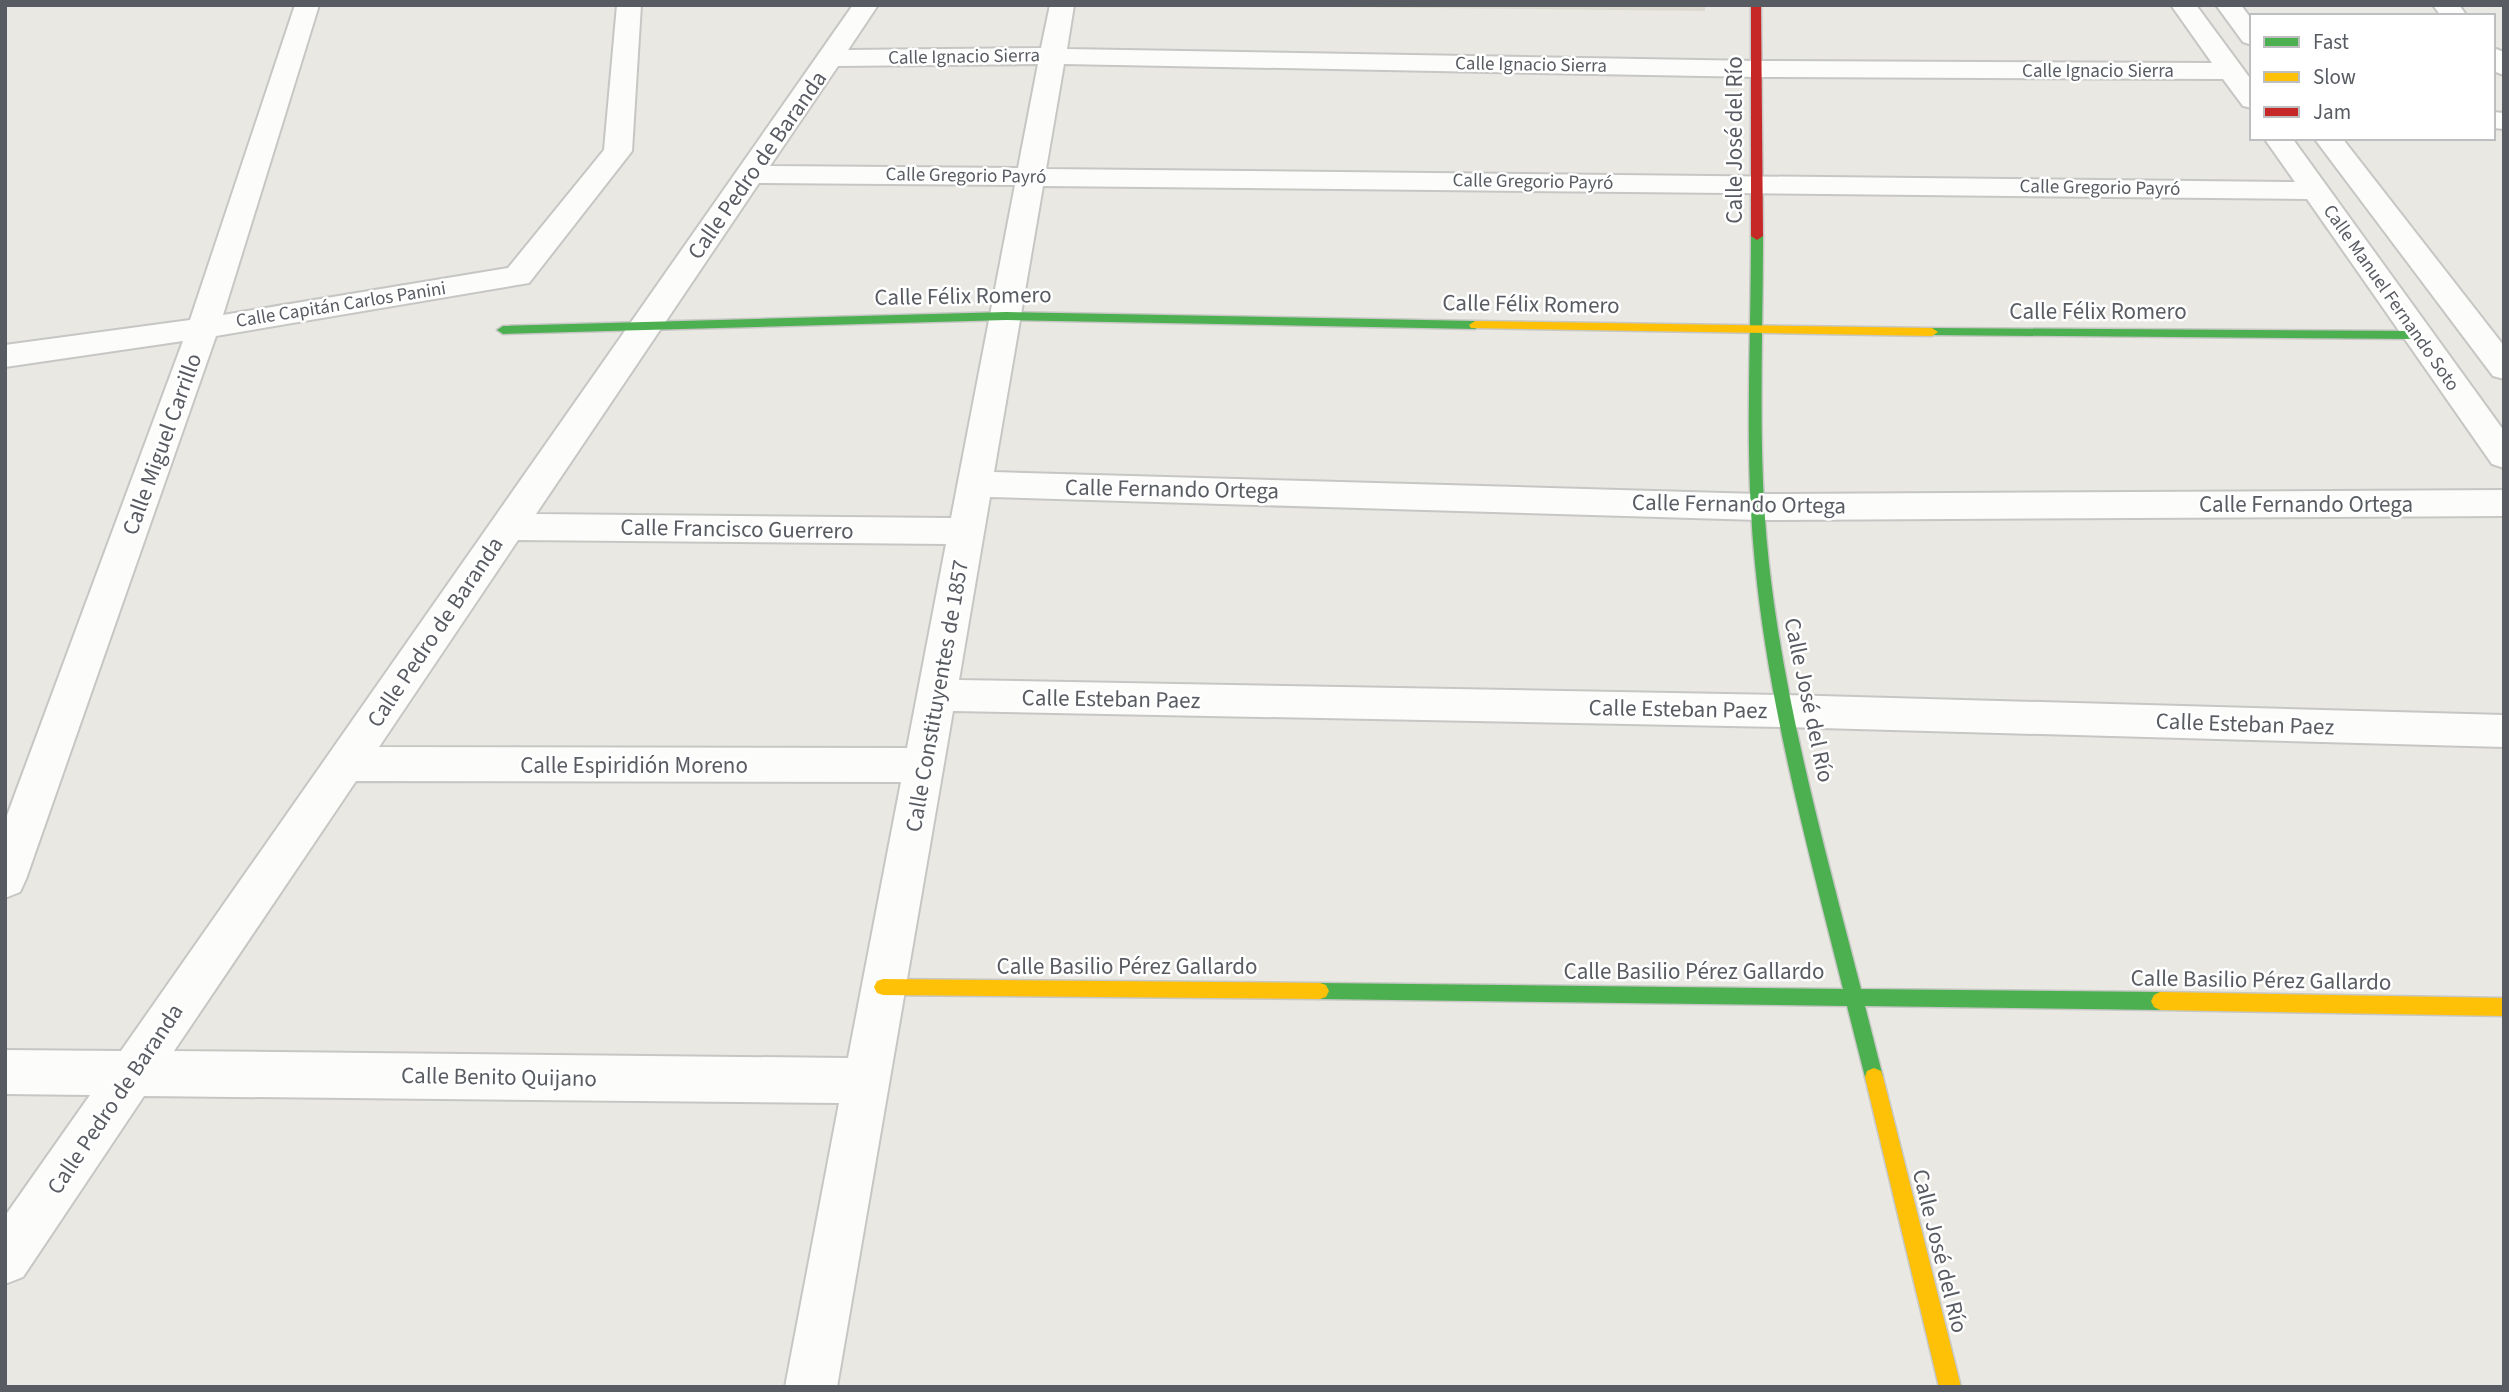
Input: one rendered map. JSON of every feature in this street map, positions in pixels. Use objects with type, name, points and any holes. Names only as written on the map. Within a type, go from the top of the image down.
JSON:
[{"type":"street","name":"Calle Miguel Carrillo","points":[[5,879],[203,328],[307,5]]},
{"type":"street","name":"Calle Capitán Carlos Panini","points":[[5,356],[203,328],[518,276],[618,151],[629,5]]},
{"type":"street","name":"Calle Pedro de Baranda","points":[[5,1259],[866,5]]},
{"type":"street","name":"Calle Constituyentes de 1857","points":[[811,1387],[1062,5]]},
{"type":"street","name":"Calle José del Río","points":[[1756,5],[1759,507],[1767,605],[1785,712],[1950,1387]]},
{"type":"street","points":[[2183,5],[2250,97]]},
{"type":"street","points":[[2228,5],[2250,34]]},
{"type":"street","name":"Calle Ignacio Sierra","points":[[830,58],[1053,56],[1756,69],[2231,71]]},
{"type":"street","name":"Calle Manuel Fernando Soto","points":[[2279,140],[2504,456]]},
{"type":"street","name":"Calle Manuel Fernando Soto","points":[[2330,140],[2504,368]]},
{"type":"street","name":"Calle Gregorio Payró","points":[[751,174],[2315,191]]},
{"type":"street","name":"Calle Félix Romero","points":[[503,330],[1006,316],[1758,331],[2416,335]]},
{"type":"street","name":"Calle Fernando Ortega","points":[[975,484],[1759,507],[2504,503]]},
{"type":"street","name":"Calle Francisco Guerrero","points":[[508,527],[967,531]]},
{"type":"street","name":"Calle Esteban Paez","points":[[936,695],[1785,712],[2504,731]]},
{"type":"street","name":"Calle Espiridión Moreno","points":[[344,764],[924,765]]},
{"type":"street","name":"Calle Basilio Pérez Gallardo","points":[[883,987],[1854,995],[2504,1007]]},
{"type":"street","name":"Calle Benito Quijano","points":[[5,1072],[866,1081]]},
{"type":"shaded area","points":[[1148,5],[1705,5],[1705,11]]},
{"type":"traffic: fast","points":[[1757,236],[1758,515],[1767,607],[1801,784],[1874,1077]]},
{"type":"traffic: fast","points":[[503,330],[1006,316],[1475,325]]},
{"type":"traffic: fast","points":[[1932,332],[2416,335]]},
{"type":"traffic: fast","points":[[1320,991],[2160,1001]]},
{"type":"traffic: slow","points":[[1475,325],[1932,332]]},
{"type":"traffic: slow","points":[[883,987],[1320,991]]},
{"type":"traffic: slow","points":[[2160,1001],[2504,1007]]},
{"type":"traffic: slow","points":[[1874,1077],[1950,1387]]},
{"type":"traffic: jam","points":[[1756,5],[1757,236]]}]
